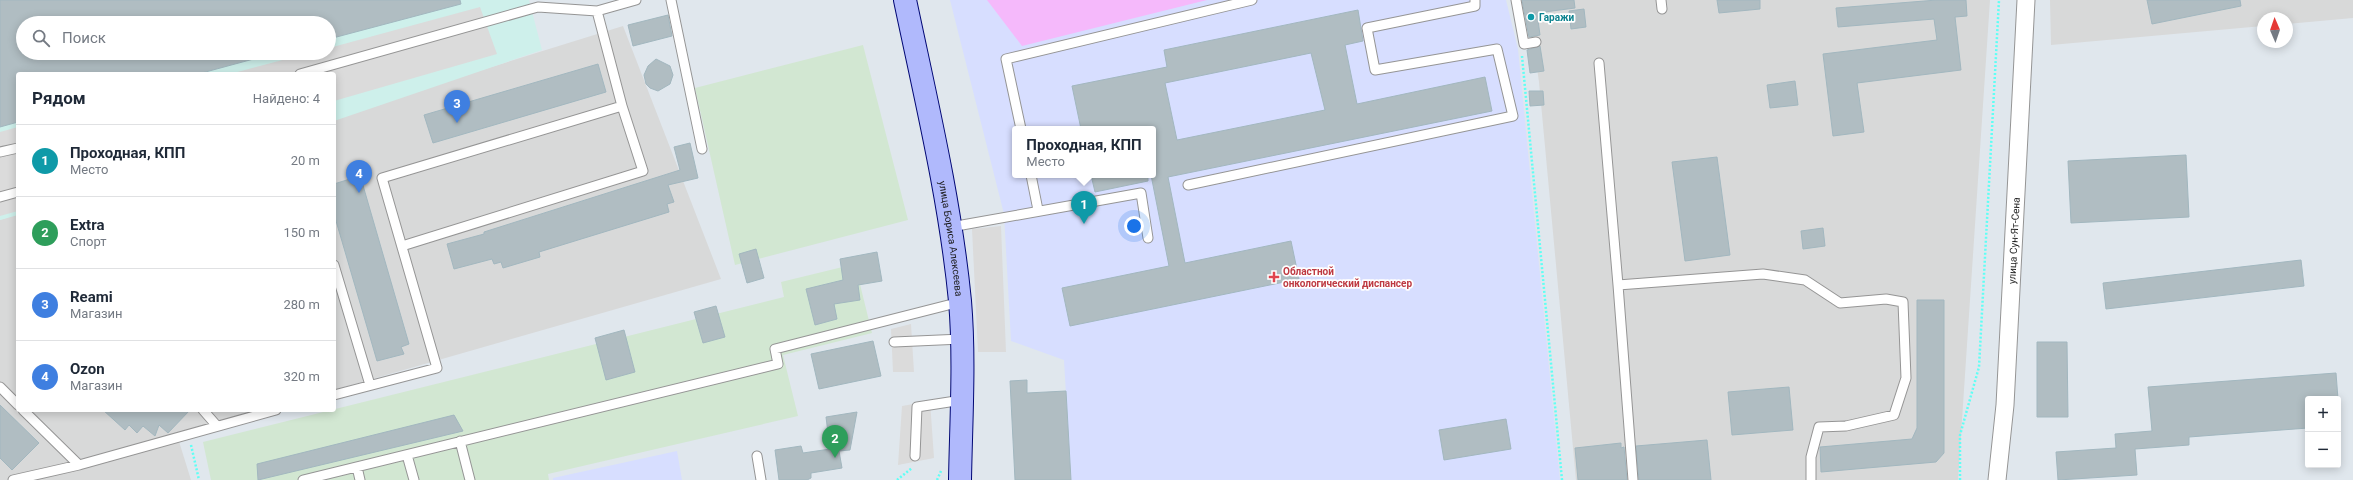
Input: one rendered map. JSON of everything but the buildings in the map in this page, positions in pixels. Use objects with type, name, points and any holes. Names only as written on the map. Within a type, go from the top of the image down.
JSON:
[{"type":"main road","name":"улица Бориса Алексеева","points":[[904,0],[951,227],[960,302],[962,339],[960,480]]},
{"type":"street","name":"улица Сун-Ят-Сена","points":[[1997,480],[2005,405],[2026,0]]},
{"type":"lane","points":[[307,72],[538,4],[597,11],[636,0]]},
{"type":"lane","points":[[671,0],[702,150]]},
{"type":"lane","points":[[1020,126],[1006,59],[1252,0]]},
{"type":"lane","points":[[1188,185],[1513,116],[1497,49],[1375,70],[1367,28],[1475,6],[1476,0]]},
{"type":"lane","points":[[1516,0],[1524,44],[1536,42]]},
{"type":"lane","points":[[402,246],[643,171],[622,106],[597,11]]},
{"type":"lane","points":[[1599,63],[1633,480]]},
{"type":"lane","points":[[336,394],[437,368],[382,178],[622,106]]},
{"type":"lane","points":[[0,152],[16,148]]},
{"type":"lane","points":[[1032,178],[1038,210]]},
{"type":"lane","points":[[0,197],[16,193]]},
{"type":"lane","points":[[951,227],[1038,210],[1141,193],[1148,238]]},
{"type":"lane","points":[[336,272],[370,385]]},
{"type":"lane","points":[[1618,285],[1763,274],[1805,280],[1840,303],[1886,299],[1903,302],[1906,378],[1894,414],[1846,426],[1819,427],[1811,457],[1811,480]]},
{"type":"lane","points":[[303,480],[778,364],[775,349],[960,302]]},
{"type":"lane","points":[[894,342],[962,339]]},
{"type":"lane","points":[[0,387],[16,403]]},
{"type":"lane","points":[[915,456],[917,407],[962,400]]},
{"type":"lane","points":[[25,412],[79,465]]},
{"type":"lane","points":[[205,412],[217,426]]},
{"type":"lane","points":[[13,480],[79,465],[269,412]]},
{"type":"lane","points":[[460,441],[470,480]]},
{"type":"lane","points":[[407,455],[414,480]]},
{"type":"lane","points":[[757,456],[761,480]]},
{"type":"lane","points":[[357,467],[360,480]]},
{"type":"path","points":[[1960,480],[1960,435],[1979,367],[1999,0]]},
{"type":"path","points":[[1521,51],[1562,480]]},
{"type":"path","points":[[188,434],[199,480]]},
{"type":"path","points":[[897,480],[913,466],[915,456]]},
{"type":"shaded area","points":[[0,0],[529,0],[542,50],[336,120],[336,72],[16,72],[16,216],[0,220]]},
{"type":"shaded area","name":"Областной онкологический диспансер","points":[[950,0],[1506,0],[1518,49],[1560,480],[1071,480],[1064,360],[1011,341],[1004,214]]},
{"type":"shaded area","points":[[987,0],[1207,0],[1022,46]]},
{"type":"shaded area","points":[[1527,0],[1990,0],[1958,480],[1576,480],[1539,82]]},
{"type":"shaded area","points":[[2050,0],[2353,0],[2353,18],[2293,23],[2293,12],[2257,12],[2257,27],[2051,45]]},
{"type":"shaded area","points":[[480,7],[497,54],[336,100],[336,72],[238,72],[283,60],[336,60],[336,46]]},
{"type":"shaded area","points":[[623,26],[721,279],[336,389],[336,115]]},
{"type":"shaded area","points":[[863,45],[908,220],[735,265],[695,88]]},
{"type":"shaded area","points":[[16,128],[16,212],[0,216],[0,132]]},
{"type":"shaded area","points":[[16,215],[16,412],[256,412],[177,435],[191,480],[0,480],[0,220]]},
{"type":"shaded area","points":[[1001,226],[1006,352],[978,352],[972,229]]},
{"type":"shaded area","points":[[855,264],[872,333],[783,355],[798,416],[548,474],[549,480],[211,480],[203,442],[323,412],[336,412],[336,409],[784,297],[781,282]]},
{"type":"shaded area","points":[[911,324],[914,372],[893,372],[891,329]]},
{"type":"shaded area","points":[[930,401],[934,458],[898,465],[902,406]]},
{"type":"shaded area","points":[[677,451],[682,480],[553,480],[553,478]]},
{"type":"place","name":"Гаражи","points":[[1531,17]]},
{"type":"place","name":"Reami","points":[[457,123]]},
{"type":"place","name":"Ozon","points":[[359,193]]},
{"type":"place","name":"Проходная, КПП","points":[[1084,224]]},
{"type":"place","name":"Областной онкологический диспансер","points":[[1274,277]]},
{"type":"place","name":"Extra","points":[[835,458]]}]
